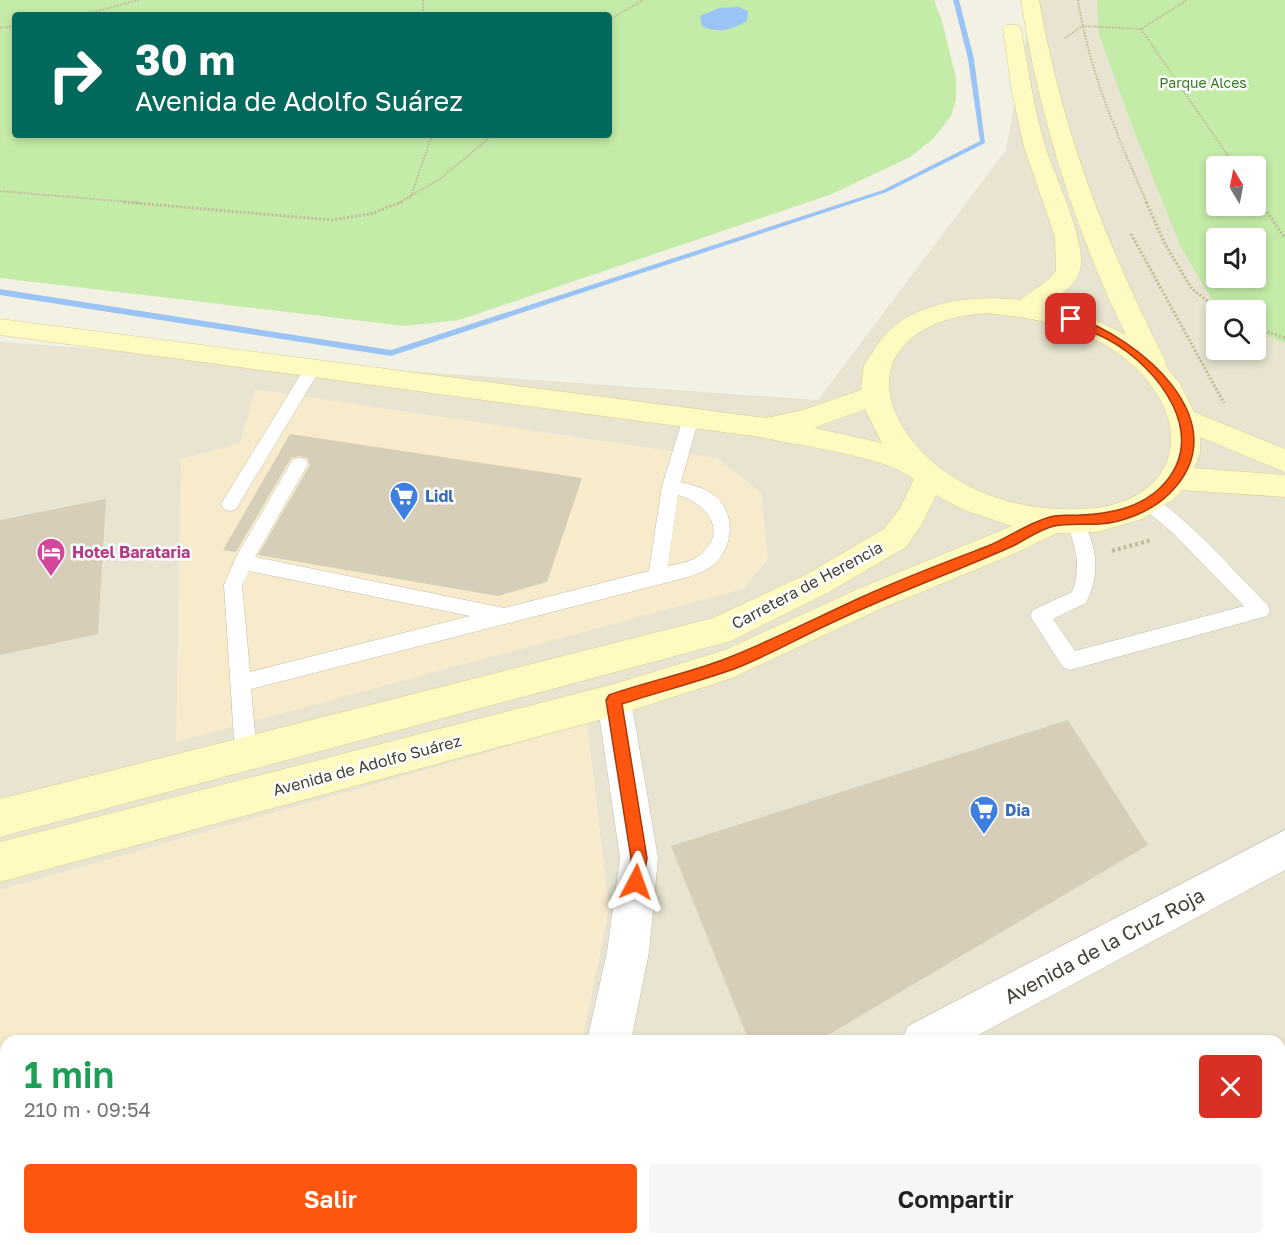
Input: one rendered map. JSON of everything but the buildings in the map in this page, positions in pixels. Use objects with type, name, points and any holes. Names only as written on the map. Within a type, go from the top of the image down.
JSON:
[{"type":"street","points":[[0,818],[246,754],[726,647],[869,599],[1064,522],[1119,515],[1149,503],[1164,492],[1175,478],[1184,459],[1187,440],[1184,419],[1174,396],[1159,375],[1114,286],[1068,166],[1048,98],[1030,0]]},
{"type":"street","points":[[1010,11],[1022,92],[1035,147],[1067,237],[1068,272],[1059,284],[1026,308]]},
{"type":"street","points":[[921,470],[887,431],[879,413],[875,395],[877,366],[892,341],[916,322],[948,310],[986,305],[1026,308],[1056,314],[1104,333],[1138,355],[1159,375]]},
{"type":"street","points":[[0,327],[760,427],[860,447],[921,470],[956,494],[987,507],[1019,517],[1064,522]]},
{"type":"street","points":[[760,427],[806,420],[875,395]]},
{"type":"street","points":[[1184,419],[1285,461]]},
{"type":"street","name":"Carretera de Herencia","points":[[726,647],[818,583],[895,538],[911,516],[921,470]]},
{"type":"street","points":[[1175,478],[1285,486]]},
{"type":"street","name":"Avenida de Adolfo Suárez","points":[[0,862],[614,700],[726,647]]},
{"type":"street","points":[[610,1035],[628,952],[639,858],[614,700]]},
{"type":"street","name":"Avenida de la Cruz Roja","points":[[934,1035],[1285,849]]},
{"type":"lane","points":[[230,504],[313,368]]},
{"type":"lane","points":[[657,577],[671,486],[691,418]]},
{"type":"lane","points":[[246,754],[233,585],[243,562],[299,464]]},
{"type":"lane","points":[[241,683],[657,577],[704,562],[718,547],[721,524],[714,506],[698,494],[671,486]]},
{"type":"lane","points":[[1064,522],[1088,553],[1088,577],[1079,597],[1040,616],[1070,661],[1260,610],[1178,527],[1149,503]]},
{"type":"lane","points":[[243,562],[506,615]]},
{"type":"path","points":[[93,12],[139,0]]},
{"type":"path","points":[[612,18],[643,0]]},
{"type":"path","points":[[1078,0],[1082,26],[1113,126],[1164,244],[1192,289],[1206,300]]},
{"type":"path","points":[[1064,29],[1065,39],[1082,26],[1141,29],[1186,0]]},
{"type":"path","points":[[1141,29],[1228,156]]},
{"type":"path","points":[[410,199],[431,138]]},
{"type":"path","points":[[0,191],[332,220],[381,211],[410,199],[448,176],[490,138]]},
{"type":"path","points":[[1266,210],[1285,238]]},
{"type":"path","points":[[1129,231],[1229,409]]},
{"type":"path","points":[[1266,331],[1285,338]]},
{"type":"shaded area","points":[[1033,0],[1285,0],[1285,1035],[583,1035],[609,908],[587,725],[0,890],[0,342],[818,400],[1006,150]]},
{"type":"shaded area","points":[[255,389],[717,458],[761,493],[768,559],[743,589],[176,742],[181,459],[240,443]]},
{"type":"shaded area","points":[[587,724],[609,908],[583,1035],[0,1035],[0,890]]},
{"type":"green space","points":[[0,0],[934,0],[942,21],[956,78],[956,99],[951,116],[933,139],[910,157],[832,194],[459,320],[405,326],[0,278]]},
{"type":"green space","name":"Parque Alces","points":[[1097,0],[1285,0],[1285,343],[1266,335],[1266,300],[1212,300],[1181,247],[1133,128],[1099,34]]},
{"type":"water","points":[[738,7],[748,11],[747,21],[736,27],[714,30],[702,26],[700,16],[719,8]]},
{"type":"waterway","points":[[0,292],[391,353],[885,191],[983,142],[971,59],[956,0]]},
{"type":"place","name":"Lidl","points":[[404,522]]},
{"type":"place","name":"Hotel Barataria","points":[[51,578]]},
{"type":"place","name":"Dia","points":[[984,836]]},
{"type":"route","points":[[636,882],[639,858],[614,700],[732,663],[869,599],[998,547],[1052,521],[1075,522],[1128,513],[1149,503],[1164,492],[1175,478],[1184,459],[1187,440],[1184,419],[1174,396],[1159,375],[1138,355],[1113,338],[1071,319]]}]
